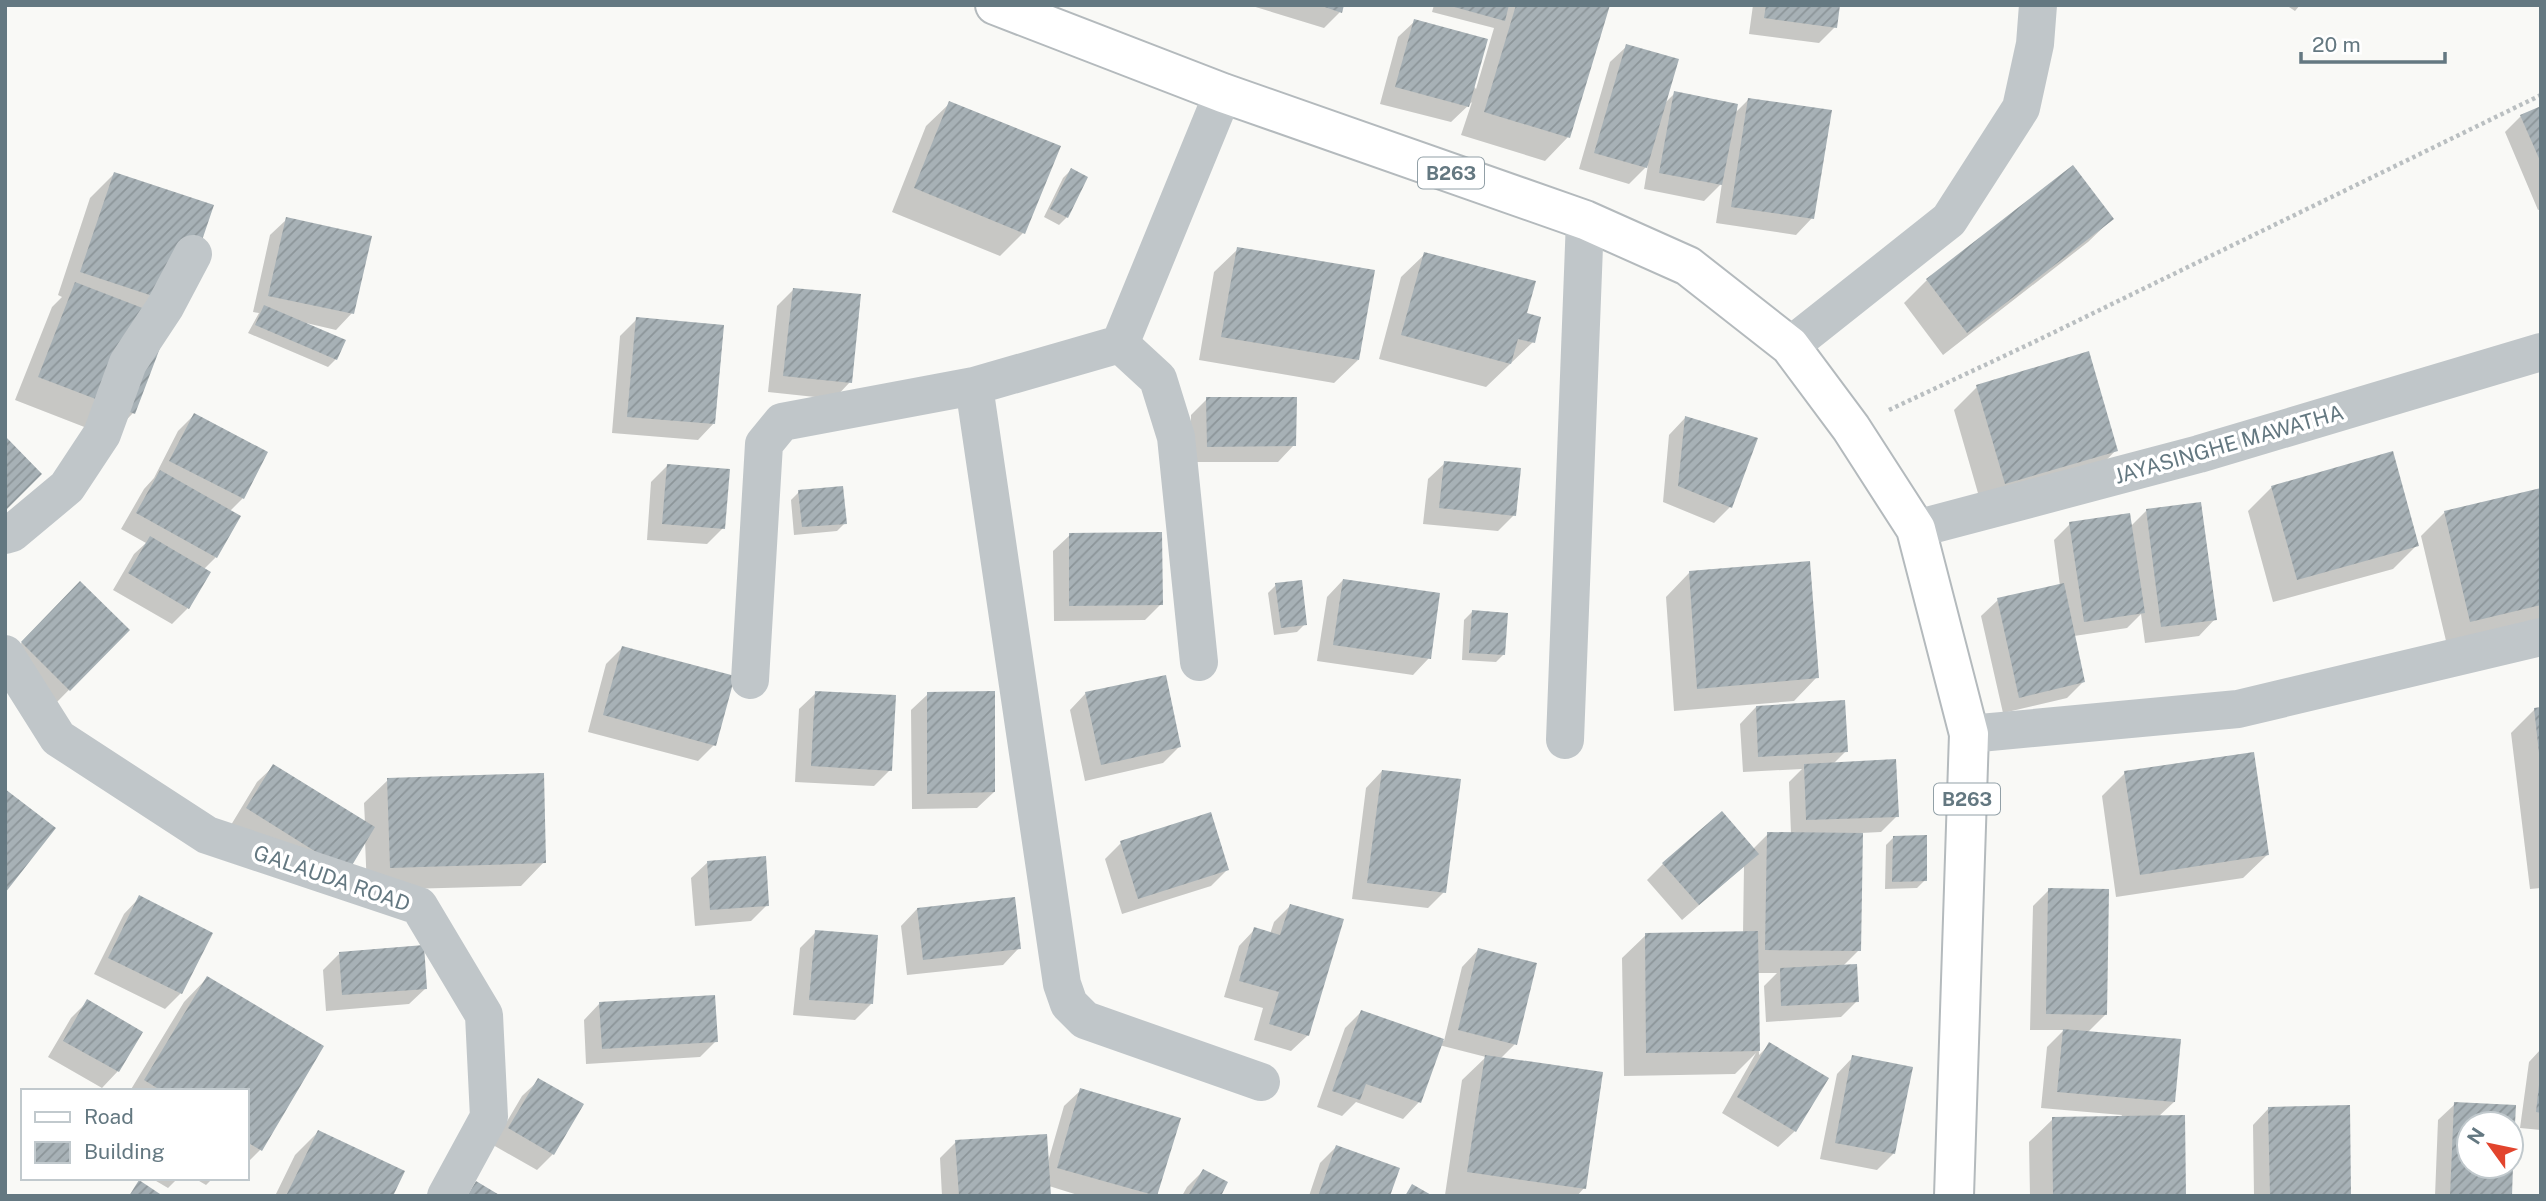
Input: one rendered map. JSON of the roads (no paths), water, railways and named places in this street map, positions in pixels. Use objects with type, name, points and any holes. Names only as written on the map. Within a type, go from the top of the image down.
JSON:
[{"type":"main road","name":"B263","points":[[995,5],[1223,93],[1585,220],[1689,266],[1790,346],[1851,428],[1916,529],[1969,734],[1954,1196]]},
{"type":"street","points":[[1790,346],[1949,220],[2021,108],[2035,44],[2039,5]]},
{"type":"street","points":[[1120,344],[1223,93]]},
{"type":"street","points":[[1565,740],[1585,220]]},
{"type":"street","points":[[5,535],[12,533],[67,487],[102,434],[128,363],[164,307],[193,254]]},
{"type":"street","points":[[750,680],[764,444],[782,422],[974,386],[1120,344]]},
{"type":"street","points":[[1120,344],[1158,379],[1176,437],[1199,662]]},
{"type":"street","name":"JAYASINGHE MAWATHA","points":[[1916,529],[2199,454],[2541,352]]},
{"type":"street","points":[[974,386],[1059,970],[1069,1004],[1085,1020],[1261,1082]]},
{"type":"street","points":[[1969,734],[2238,709],[2541,637]]},
{"type":"street","name":"GALAUDA ROAD","points":[[5,654],[58,738],[207,835],[418,906],[484,1015],[489,1117],[446,1196]]}]
